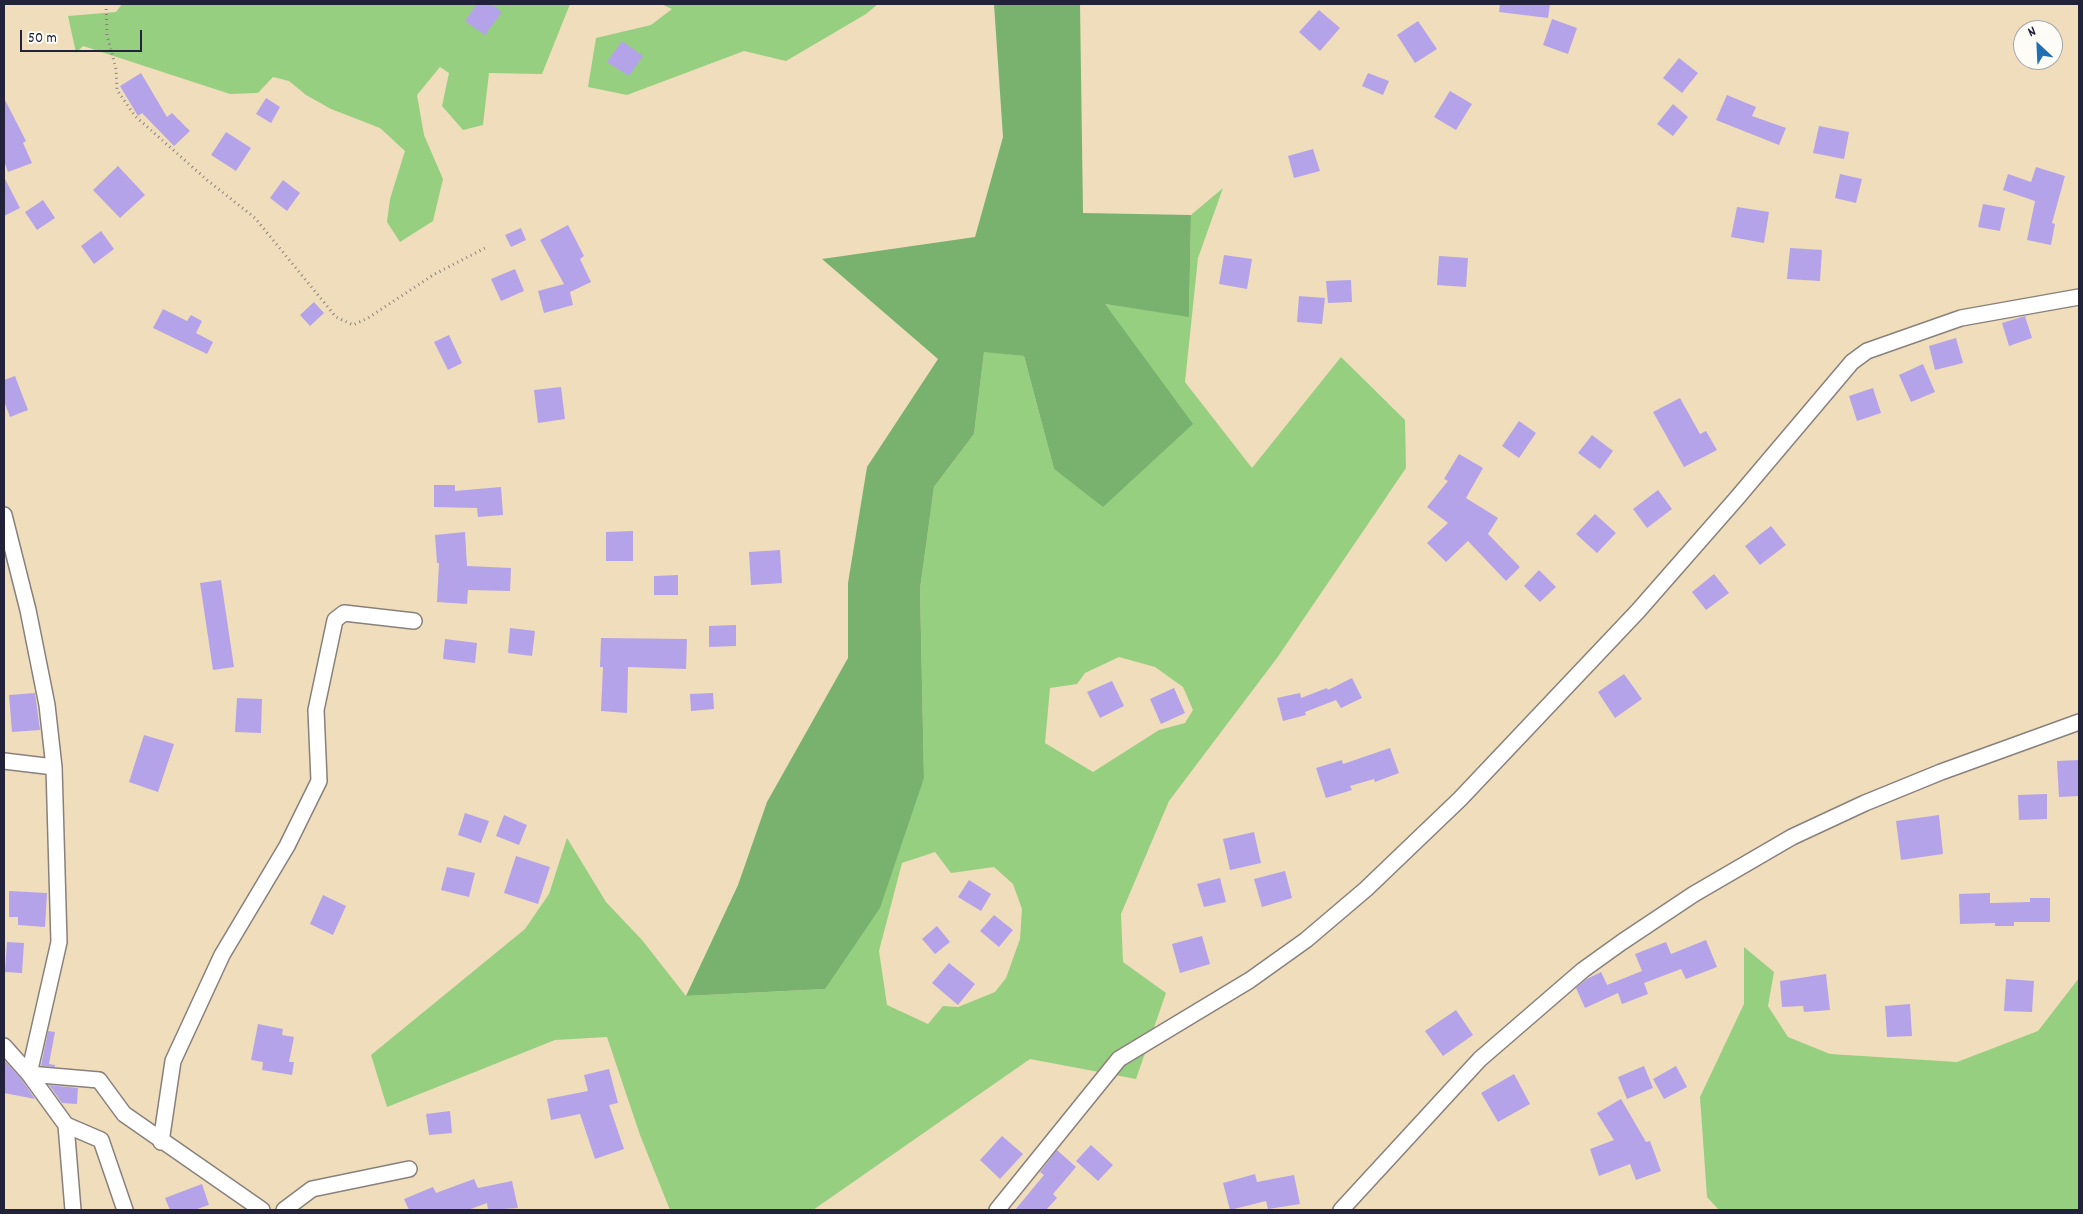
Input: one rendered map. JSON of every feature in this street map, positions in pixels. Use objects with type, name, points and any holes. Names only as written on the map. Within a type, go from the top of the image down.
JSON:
[{"type":"street","points":[[997,1210],[1119,1058],[1250,980],[1306,940],[1366,889],[1460,799],[1645,603],[1852,362],[1866,351],[1961,318],[2079,296]]},
{"type":"street","points":[[4,515],[28,610],[47,705],[54,767],[59,942],[28,1074]]},
{"type":"street","points":[[161,1142],[173,1061],[222,955],[287,846],[319,781],[316,710],[335,620],[344,613],[414,621]]},
{"type":"street","points":[[1340,1210],[1480,1059],[1583,970],[1694,894],[1800,834],[1864,803],[1941,772],[2079,722]]},
{"type":"street","points":[[4,761],[54,767]]},
{"type":"street","points":[[4,1046],[28,1074],[66,1125],[101,1140],[125,1210]]},
{"type":"street","points":[[28,1074],[99,1080],[124,1114],[161,1142],[262,1210]]},
{"type":"street","points":[[66,1125],[73,1210]]},
{"type":"street","points":[[284,1210],[312,1189],[409,1169]]},
{"type":"path","points":[[106,4],[107,35],[116,69],[117,90],[135,116],[207,180],[255,218],[336,317],[353,324],[368,318],[433,275],[485,248]]},
{"type":"green space","points":[[122,4],[570,4],[542,74],[489,73],[483,125],[463,130],[442,106],[449,73],[440,67],[417,95],[424,135],[443,179],[433,221],[400,242],[387,222],[390,199],[405,151],[380,128],[331,109],[306,95],[289,81],[273,77],[258,93],[230,94],[83,46],[76,53],[68,16],[116,12]]},
{"type":"green space","points":[[661,4],[878,4],[866,14],[786,61],[744,51],[627,95],[588,87],[596,38],[651,25],[672,9]]},
{"type":"green space","points":[[994,4],[1080,4],[1083,213],[1191,215],[1189,317],[1105,304],[1193,424],[1103,507],[1054,469],[1024,356],[984,352],[974,434],[934,487],[920,589],[924,778],[880,908],[825,989],[686,996],[738,885],[767,802],[848,658],[848,583],[867,467],[938,359],[822,259],[975,237],[1003,137]]},
{"type":"green space","points":[[1223,188],[1198,258],[1185,382],[1252,468],[1341,357],[1405,420],[1406,468],[1277,658],[1169,801],[1121,914],[1123,962],[1166,993],[1136,1079],[1030,1059],[813,1210],[670,1210],[640,1135],[607,1037],[555,1040],[387,1107],[371,1055],[525,929],[549,894],[567,838],[606,902],[642,940],[686,996],[825,989],[924,778],[920,589],[934,487],[974,434],[984,351],[1024,356],[1054,469],[1103,506],[1105,304],[1189,316],[1191,215]],"holes":[[[1119,657],[1155,667],[1183,687],[1193,710],[1185,723],[1159,730],[1093,772],[1045,743],[1050,688],[1077,684],[1085,673]],[[935,852],[951,873],[994,867],[1013,884],[1022,909],[1020,939],[1006,978],[995,992],[958,1007],[943,1006],[928,1024],[887,1005],[879,951],[902,863]]]},
{"type":"green space","points":[[1744,947],[1774,972],[1768,1006],[1788,1037],[1830,1054],[1957,1062],[2038,1031],[2079,978],[2079,1210],[1719,1210],[1707,1197],[1700,1097],[1744,1004]]},
{"type":"building","points":[[477,4],[491,4],[502,12],[485,35],[465,21]]},
{"type":"building","points":[[1500,4],[1550,4],[1548,18],[1499,12]]},
{"type":"building","points":[[1319,10],[1340,28],[1320,51],[1299,32]]},
{"type":"building","points":[[1552,19],[1577,28],[1568,54],[1543,45]]},
{"type":"building","points":[[1418,21],[1437,49],[1415,63],[1397,35]]},
{"type":"building","points":[[622,41],[643,56],[629,76],[607,62]]},
{"type":"building","points":[[1679,58],[1698,73],[1682,93],[1663,78]]},
{"type":"building","points":[[141,73],[167,117],[172,113],[190,131],[174,146],[142,113],[138,116],[120,86]]},
{"type":"building","points":[[1368,73],[1389,81],[1383,95],[1362,86]]},
{"type":"building","points":[[1450,91],[1472,104],[1456,130],[1434,117]]},
{"type":"building","points":[[1727,95],[1756,107],[1752,116],[1786,128],[1779,145],[1716,120]]},
{"type":"building","points":[[4,98],[26,141],[23,143],[32,163],[8,172],[4,161]]},
{"type":"building","points":[[266,98],[280,107],[271,123],[256,114]]},
{"type":"building","points":[[1673,104],[1688,117],[1673,136],[1657,124]]},
{"type":"building","points":[[1819,126],[1849,132],[1844,159],[1813,153]]},
{"type":"building","points":[[226,132],[251,148],[236,171],[211,155]]},
{"type":"building","points":[[1313,149],[1320,171],[1294,178],[1288,156]]},
{"type":"building","points":[[118,166],[145,195],[120,218],[93,190]]},
{"type":"building","points":[[2036,167],[2065,176],[2052,223],[2055,224],[2051,245],[2027,240],[2035,201],[2003,190],[2008,174],[2031,182]]},
{"type":"building","points":[[1840,174],[1862,179],[1856,203],[1835,198]]},
{"type":"building","points":[[4,177],[20,208],[4,216]]},
{"type":"building","points":[[283,180],[300,193],[287,211],[270,198]]},
{"type":"building","points":[[43,200],[55,218],[37,230],[25,212]]},
{"type":"building","points":[[1983,204],[2005,208],[2000,231],[1978,227]]},
{"type":"building","points":[[1737,207],[1769,212],[1764,243],[1731,237]]},
{"type":"building","points":[[568,225],[584,256],[580,259],[591,282],[570,292],[573,305],[544,313],[538,291],[564,284],[540,240]]},
{"type":"building","points":[[521,228],[526,240],[511,247],[505,235]]},
{"type":"building","points":[[101,231],[114,249],[94,264],[81,246]]},
{"type":"building","points":[[1790,248],[1822,250],[1820,281],[1787,279]]},
{"type":"building","points":[[1224,255],[1252,259],[1247,289],[1219,284]]},
{"type":"building","points":[[1439,256],[1468,258],[1466,287],[1437,285]]},
{"type":"building","points":[[515,269],[524,291],[501,301],[491,279]]},
{"type":"building","points":[[1351,280],[1352,302],[1328,303],[1326,281]]},
{"type":"building","points":[[1299,296],[1325,298],[1322,324],[1297,322]]},
{"type":"building","points":[[314,302],[324,313],[310,326],[300,315]]},
{"type":"building","points":[[163,309],[187,321],[191,315],[202,321],[196,333],[213,342],[207,354],[153,328]]},
{"type":"building","points":[[2025,316],[2032,338],[2009,346],[2002,323]]},
{"type":"building","points":[[449,335],[462,363],[448,370],[434,342]]},
{"type":"building","points":[[1956,338],[1963,363],[1935,370],[1929,346]]},
{"type":"building","points":[[1923,364],[1935,392],[1911,402],[1899,375]]},
{"type":"building","points":[[15,376],[28,410],[10,417],[4,401],[4,380]]},
{"type":"building","points":[[561,387],[565,419],[538,423],[534,390]]},
{"type":"building","points":[[1873,388],[1881,413],[1857,421],[1849,396]]},
{"type":"building","points":[[1680,398],[1700,434],[1706,431],[1717,450],[1684,467],[1653,412]]},
{"type":"building","points":[[1519,421],[1536,433],[1519,458],[1502,446]]},
{"type":"building","points":[[1592,435],[1613,451],[1600,469],[1578,453]]},
{"type":"building","points":[[1459,454],[1483,468],[1466,498],[1498,518],[1488,534],[1520,567],[1506,581],[1468,541],[1446,562],[1427,543],[1448,523],[1427,507],[1448,481],[1444,479]]},
{"type":"building","points":[[434,485],[455,485],[455,491],[501,487],[503,515],[478,517],[477,508],[434,507]]},
{"type":"building","points":[[1658,490],[1672,509],[1647,528],[1633,509]]},
{"type":"building","points":[[1595,514],[1616,533],[1597,553],[1576,534]]},
{"type":"building","points":[[1771,526],[1786,545],[1760,565],[1745,546]]},
{"type":"building","points":[[633,531],[633,561],[606,561],[606,532]]},
{"type":"building","points":[[465,532],[467,566],[511,568],[510,591],[468,590],[467,604],[437,602],[439,563],[437,563],[435,535]]},
{"type":"building","points":[[780,550],[782,583],[751,585],[749,552]]},
{"type":"building","points":[[1539,570],[1556,587],[1540,602],[1524,586]]},
{"type":"building","points":[[1714,574],[1729,593],[1706,610],[1692,592]]},
{"type":"building","points":[[678,575],[678,595],[654,595],[654,576]]},
{"type":"building","points":[[221,580],[234,667],[213,670],[200,583]]},
{"type":"building","points":[[736,625],[736,646],[709,647],[709,626]]},
{"type":"building","points":[[510,628],[535,631],[532,656],[508,653]]},
{"type":"building","points":[[601,638],[687,639],[686,669],[628,667],[627,713],[601,711],[603,667],[600,667]]},
{"type":"building","points":[[445,639],[477,643],[475,663],[443,659]]},
{"type":"building","points":[[1624,674],[1642,699],[1615,718],[1598,692]]},
{"type":"building","points":[[1352,678],[1362,698],[1341,708],[1336,700],[1305,712],[1306,715],[1283,721],[1277,698],[1300,693],[1301,698],[1327,688],[1328,690]]},
{"type":"building","points":[[1112,681],[1124,706],[1100,718],[1087,692]]},
{"type":"building","points":[[1174,688],[1185,713],[1161,724],[1150,699]]},
{"type":"building","points":[[35,693],[40,730],[12,732],[9,695]]},
{"type":"building","points":[[713,693],[714,709],[691,711],[690,694]]},
{"type":"building","points":[[237,698],[262,699],[261,733],[235,732]]},
{"type":"building","points":[[144,735],[174,744],[158,792],[129,782]]},
{"type":"building","points":[[1390,748],[1399,773],[1375,782],[1374,779],[1350,786],[1352,790],[1326,798],[1316,768],[1342,760],[1343,764]]},
{"type":"building","points":[[2079,760],[2079,796],[2059,797],[2057,761]]},
{"type":"building","points":[[2047,794],[2047,819],[2019,820],[2018,795]]},
{"type":"building","points":[[465,813],[489,821],[481,843],[458,835]]},
{"type":"building","points":[[504,815],[527,825],[519,845],[496,836]]},
{"type":"building","points":[[1939,815],[1943,854],[1901,860],[1896,821]]},
{"type":"building","points":[[1254,832],[1261,863],[1230,870],[1223,839]]},
{"type":"building","points":[[516,856],[550,867],[538,904],[504,893]]},
{"type":"building","points":[[447,867],[475,873],[469,897],[441,890]]},
{"type":"building","points":[[1285,871],[1292,898],[1262,907],[1254,879]]},
{"type":"building","points":[[1220,878],[1226,902],[1204,907],[1197,884]]},
{"type":"building","points":[[969,880],[991,894],[981,911],[958,897]]},
{"type":"building","points":[[9,891],[47,893],[45,927],[18,925],[18,917],[9,917]]},
{"type":"building","points":[[1990,893],[1990,903],[2030,902],[2030,898],[2050,898],[2050,922],[2014,922],[2014,926],[1995,926],[1995,923],[1960,924],[1959,894]]},
{"type":"building","points":[[323,895],[346,906],[333,935],[310,924]]},
{"type":"building","points":[[994,915],[1013,930],[999,947],[980,931]]},
{"type":"building","points":[[937,926],[950,942],[935,954],[922,939]]},
{"type":"building","points":[[1202,936],[1210,964],[1180,973],[1172,944]]},
{"type":"building","points":[[1706,940],[1717,967],[1686,979],[1681,969],[1644,983],[1648,994],[1622,1004],[1618,993],[1585,1008],[1576,988],[1587,979],[1601,972],[1607,985],[1642,971],[1635,954],[1666,942],[1671,954]]},
{"type":"building","points":[[7,942],[24,943],[22,973],[5,972]]},
{"type":"building","points":[[949,963],[975,984],[958,1005],[932,983]]},
{"type":"building","points":[[1826,974],[1830,1010],[1804,1012],[1803,1006],[1782,1007],[1780,981]]},
{"type":"building","points":[[2006,979],[2034,981],[2032,1012],[2004,1011]]},
{"type":"building","points":[[1910,1004],[1912,1036],[1887,1037],[1885,1006]]},
{"type":"building","points":[[1456,1010],[1473,1035],[1443,1056],[1425,1031]]},
{"type":"building","points":[[258,1024],[283,1029],[282,1035],[294,1037],[289,1062],[294,1062],[292,1075],[262,1070],[263,1062],[251,1060]]},
{"type":"building","points":[[48,1031],[55,1032],[49,1064],[55,1065],[55,1067],[41,1066]]},
{"type":"building","points":[[4,1060],[22,1080],[35,1099],[4,1093]]},
{"type":"building","points":[[1644,1066],[1653,1088],[1627,1099],[1618,1077]]},
{"type":"building","points":[[1676,1066],[1687,1087],[1664,1099],[1653,1079]]},
{"type":"building","points":[[609,1069],[618,1103],[609,1105],[624,1149],[595,1159],[580,1114],[551,1120],[547,1099],[588,1091],[584,1075]]},
{"type":"building","points":[[1514,1074],[1530,1104],[1498,1122],[1481,1093]]},
{"type":"building","points":[[49,1085],[78,1088],[77,1104],[62,1103]]},
{"type":"building","points":[[1621,1099],[1646,1142],[1650,1141],[1661,1171],[1636,1180],[1630,1164],[1599,1176],[1590,1149],[1614,1140],[1597,1113]]},
{"type":"building","points":[[450,1111],[452,1133],[429,1135],[426,1114]]},
{"type":"building","points":[[1002,1136],[1023,1154],[1000,1179],[980,1160]]},
{"type":"building","points":[[1091,1145],[1113,1165],[1098,1181],[1076,1161]]},
{"type":"building","points":[[1057,1150],[1076,1167],[1053,1194],[1057,1198],[1046,1210],[1015,1210],[1044,1175],[1040,1172]]},
{"type":"building","points":[[1255,1174],[1257,1182],[1294,1175],[1300,1204],[1268,1209],[1266,1201],[1230,1210],[1223,1183]]},
{"type":"building","points":[[474,1179],[478,1188],[512,1181],[518,1208],[488,1210],[487,1203],[468,1210],[409,1210],[404,1199],[433,1187],[436,1193]]},
{"type":"building","points":[[202,1184],[209,1205],[194,1210],[170,1210],[165,1198]]}]
